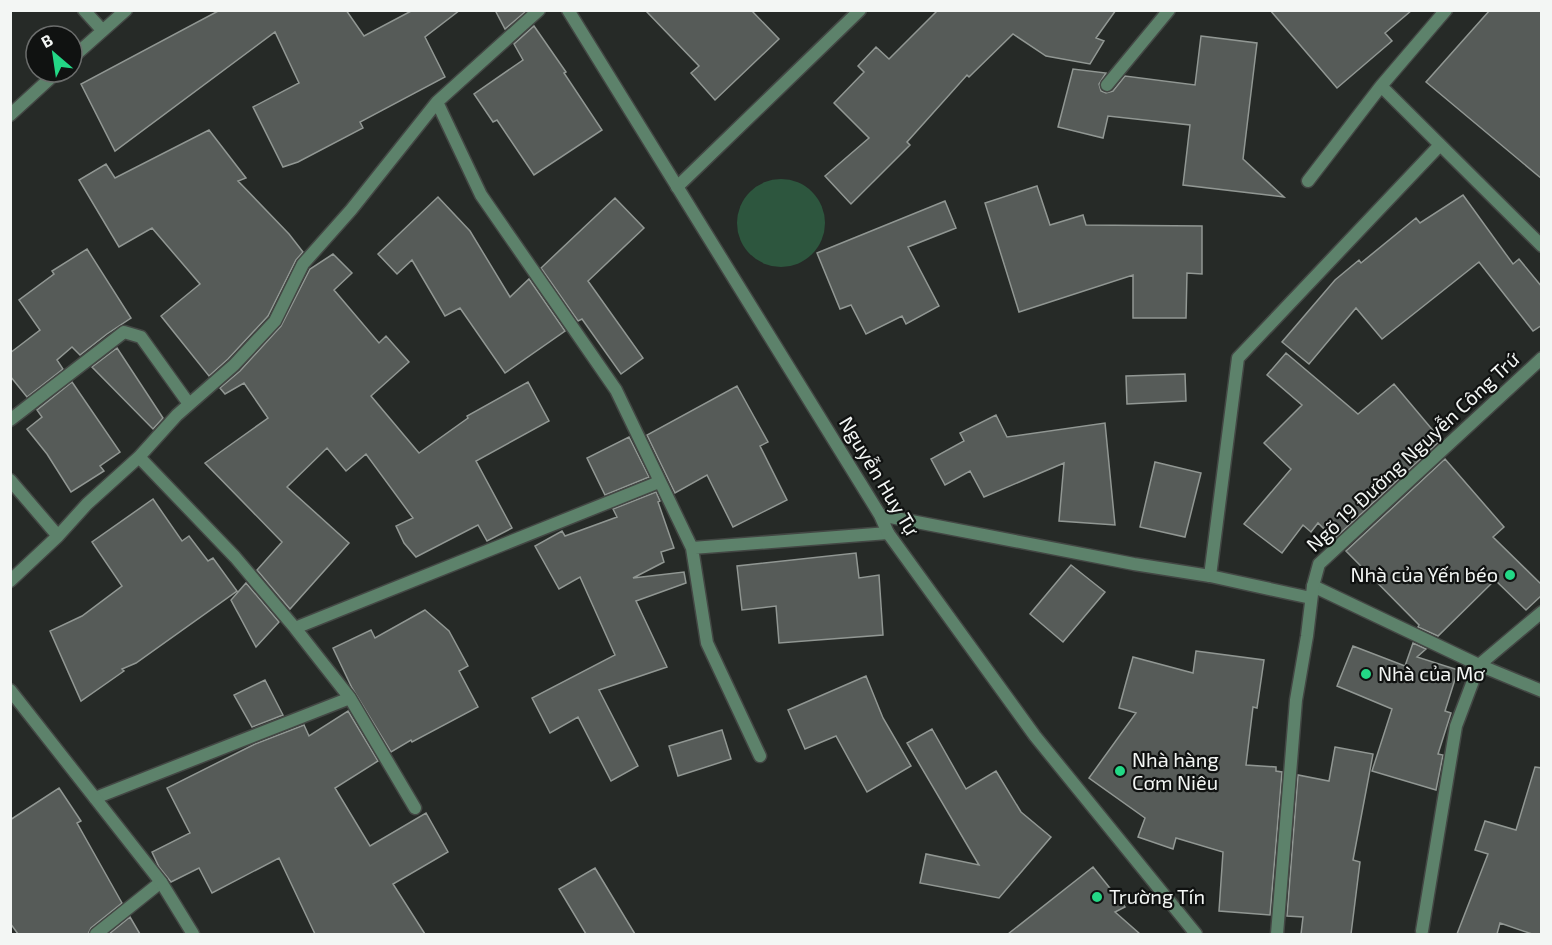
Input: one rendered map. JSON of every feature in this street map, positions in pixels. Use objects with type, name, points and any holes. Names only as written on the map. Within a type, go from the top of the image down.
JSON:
[{"type":"street","points":[[84,10],[102,30]]},
{"type":"street","points":[[84,47],[126,10]]},
{"type":"street","points":[[10,581],[58,536],[87,504],[139,457],[189,404],[234,365],[275,321],[303,264],[351,210],[437,102],[539,10]]},
{"type":"street","name":"Nguyễn Huy Tự","points":[[568,10],[880,515],[888,533],[1035,736],[1196,934]]},
{"type":"street","points":[[677,187],[860,10]]},
{"type":"street","points":[[1107,85],[1169,10]]},
{"type":"street","points":[[1308,181],[1381,86],[1446,10]]},
{"type":"street","points":[[10,115],[44,84]]},
{"type":"street","points":[[1381,86],[1542,246]]},
{"type":"street","points":[[437,102],[481,195],[616,390],[692,548],[707,643],[760,756]]},
{"type":"street","points":[[1210,576],[1238,358],[1440,145]]},
{"type":"street","points":[[10,420],[124,332],[141,337],[189,404]]},
{"type":"street","name":"Ngõ 19 Đường Nguyễn Công Trứ","points":[[1277,934],[1296,700],[1312,592],[1319,564],[1542,358]]},
{"type":"street","points":[[139,457],[235,557],[295,628],[350,699],[415,808]]},
{"type":"street","points":[[10,480],[58,536]]},
{"type":"street","points":[[295,628],[659,482]]},
{"type":"street","points":[[880,515],[1134,564],[1312,592],[1542,691]]},
{"type":"street","points":[[692,548],[888,533]]},
{"type":"street","points":[[1422,932],[1456,726],[1479,665],[1542,612]]},
{"type":"street","points":[[10,690],[161,882],[193,934]]},
{"type":"street","points":[[95,798],[350,699]]},
{"type":"street","points":[[96,934],[161,882]]},
{"type":"shaded area","points":[[781,179],[798,183],[812,192],[821,206],[825,223],[821,240],[812,254],[798,263],[781,267],[764,263],[750,254],[741,240],[737,223],[741,206],[750,192],[764,183]]},
{"type":"building","points":[[220,10],[346,10],[364,36],[413,10],[460,10],[425,37],[445,77],[360,122],[363,128],[298,162],[283,167],[253,107],[299,83],[275,32],[115,151],[81,84]]},
{"type":"building","points":[[495,10],[524,10],[525,12],[505,29]]},
{"type":"building","points":[[645,10],[751,10],[779,39],[715,100],[691,73],[699,66]]},
{"type":"building","points":[[938,10],[1116,10],[1096,38],[1104,41],[1090,64],[1046,56],[1013,34],[969,77],[967,75],[907,142],[910,145],[851,204],[825,176],[869,138],[834,103],[864,72],[858,66],[876,47],[889,59]]},
{"type":"building","points":[[1270,10],[1412,10],[1385,33],[1392,41],[1337,88]]},
{"type":"building","points":[[1490,10],[1542,10],[1542,179],[1426,82]]},
{"type":"building","points":[[534,26],[602,130],[534,175],[497,120],[493,122],[474,94],[523,60],[514,44]]},
{"type":"building","points":[[1201,36],[1257,43],[1243,159],[1284,197],[1183,185],[1190,125],[1108,116],[1103,138],[1058,127],[1073,69],[1106,73],[1099,84],[1101,91],[1106,93],[1113,91],[1125,76],[1195,85]]},
{"type":"building","points":[[209,130],[246,178],[238,181],[289,234],[303,252],[296,260],[268,316],[209,376],[161,316],[200,284],[152,228],[119,247],[79,180],[106,164],[115,178]]},
{"type":"building","points":[[1037,186],[1050,225],[1083,215],[1086,225],[1202,226],[1202,274],[1187,273],[1186,318],[1133,318],[1133,275],[1019,312],[985,203]]},
{"type":"building","points":[[1463,195],[1513,264],[1519,259],[1542,287],[1542,325],[1533,331],[1479,262],[1382,339],[1356,308],[1309,364],[1282,342],[1335,280],[1359,260],[1361,263],[1416,218],[1420,223]]},
{"type":"building","points":[[438,197],[470,231],[510,297],[529,279],[565,331],[505,373],[460,308],[445,316],[412,260],[397,274],[378,254]]},
{"type":"building","points":[[615,198],[644,228],[588,281],[643,358],[621,374],[582,319],[578,321],[541,268]]},
{"type":"building","points":[[945,201],[956,228],[908,247],[939,306],[906,324],[902,316],[866,334],[851,305],[840,309],[817,253]]},
{"type":"building","points":[[87,249],[131,318],[80,355],[72,347],[57,360],[63,369],[27,397],[10,376],[10,353],[40,330],[19,300],[54,274],[52,271]]},
{"type":"building","points":[[333,254],[352,273],[334,290],[379,343],[386,336],[409,362],[371,396],[419,453],[468,418],[467,416],[528,382],[549,421],[476,461],[512,528],[487,541],[478,525],[416,557],[404,543],[396,526],[413,518],[366,454],[346,471],[327,448],[287,487],[349,543],[290,609],[257,570],[282,542],[205,463],[268,418],[244,383],[225,394],[220,388],[240,371],[281,326],[310,269]]},
{"type":"building","points":[[117,348],[163,418],[153,429],[92,367]]},
{"type":"building","points":[[1286,353],[1358,414],[1394,384],[1441,440],[1334,539],[1318,523],[1311,532],[1303,525],[1282,553],[1244,524],[1291,469],[1264,443],[1302,405],[1267,375]]},
{"type":"building","points":[[1185,374],[1186,401],[1127,404],[1126,376]]},
{"type":"building","points":[[72,382],[120,452],[100,466],[104,471],[71,492],[47,454],[27,429],[42,417],[37,410]]},
{"type":"building","points":[[737,386],[768,442],[760,446],[787,500],[733,527],[707,475],[675,493],[647,435]]},
{"type":"building","points":[[996,415],[1007,437],[1105,423],[1115,525],[1059,521],[1064,463],[984,497],[970,471],[945,485],[931,459],[964,441],[960,433]]},
{"type":"building","points":[[629,437],[649,477],[605,495],[587,458]]},
{"type":"building","points":[[1445,459],[1504,527],[1493,537],[1542,585],[1542,595],[1526,610],[1495,580],[1438,636],[1418,627],[1419,625],[1346,551]]},
{"type":"building","points":[[1155,462],[1201,473],[1185,537],[1140,527]]},
{"type":"building","points":[[656,492],[674,548],[661,552],[664,562],[633,578],[684,572],[686,583],[636,601],[667,667],[599,690],[638,766],[611,781],[578,717],[550,733],[532,698],[615,655],[580,577],[559,589],[535,546],[562,531],[565,536],[617,517],[613,509]]},
{"type":"building","points":[[153,499],[182,541],[189,536],[208,561],[213,558],[237,591],[136,663],[122,669],[124,671],[81,701],[50,631],[82,616],[122,586],[92,542]]},
{"type":"building","points":[[856,553],[859,578],[879,575],[883,635],[779,643],[776,606],[742,610],[737,566]]},
{"type":"building","points":[[1071,565],[1105,592],[1063,642],[1030,614]]},
{"type":"building","points":[[246,583],[279,622],[256,647],[231,600]]},
{"type":"building","points":[[425,610],[449,631],[468,666],[459,671],[478,707],[391,752],[352,688],[333,648],[371,630],[375,638]]},
{"type":"building","points":[[1413,643],[1426,649],[1417,657],[1458,670],[1445,711],[1451,713],[1438,754],[1443,755],[1436,790],[1372,771],[1392,709],[1337,686],[1353,646],[1405,666]]},
{"type":"building","points":[[1196,651],[1264,660],[1257,708],[1253,707],[1246,765],[1276,767],[1276,771],[1282,772],[1270,915],[1219,911],[1223,852],[1176,838],[1173,849],[1138,837],[1145,818],[1089,778],[1136,713],[1119,708],[1133,657],[1193,673]]},
{"type":"building","points":[[866,676],[883,718],[911,766],[867,792],[836,736],[805,749],[788,710]]},
{"type":"building","points":[[265,680],[283,715],[252,727],[234,695]]},
{"type":"building","points":[[348,711],[378,761],[335,788],[370,846],[426,813],[448,852],[393,884],[425,934],[315,934],[279,858],[212,893],[199,868],[171,882],[159,867],[152,852],[190,833],[167,788],[255,744],[304,725],[309,736]]},
{"type":"building","points":[[932,729],[966,789],[996,771],[1021,812],[1051,837],[999,898],[920,883],[926,854],[979,865],[907,743]]},
{"type":"building","points":[[722,730],[731,759],[678,776],[669,746]]},
{"type":"building","points":[[1335,747],[1373,754],[1353,860],[1360,862],[1351,934],[1301,934],[1303,917],[1287,916],[1298,775],[1329,781]]},
{"type":"building","points":[[1535,767],[1542,768],[1542,934],[1532,934],[1500,923],[1497,934],[1457,934],[1488,854],[1475,850],[1485,821],[1516,830]]},
{"type":"building","points":[[59,788],[81,821],[77,823],[122,903],[91,928],[88,934],[18,934],[10,923],[10,820]]},
{"type":"building","points":[[1093,867],[1125,907],[1115,912],[1140,934],[1008,934]]},
{"type":"building","points":[[595,868],[635,934],[586,934],[559,889]]},
{"type":"building","points":[[130,917],[140,934],[109,934]]},
{"type":"place","name":"Nhà của Yến béo","points":[[1510,575]]},
{"type":"place","name":"Nhà của Mơ","points":[[1366,674]]},
{"type":"place","name":"Nhà hàng Cơm Niêu","points":[[1120,771]]},
{"type":"place","name":"Trường Tín","points":[[1097,897]]}]
